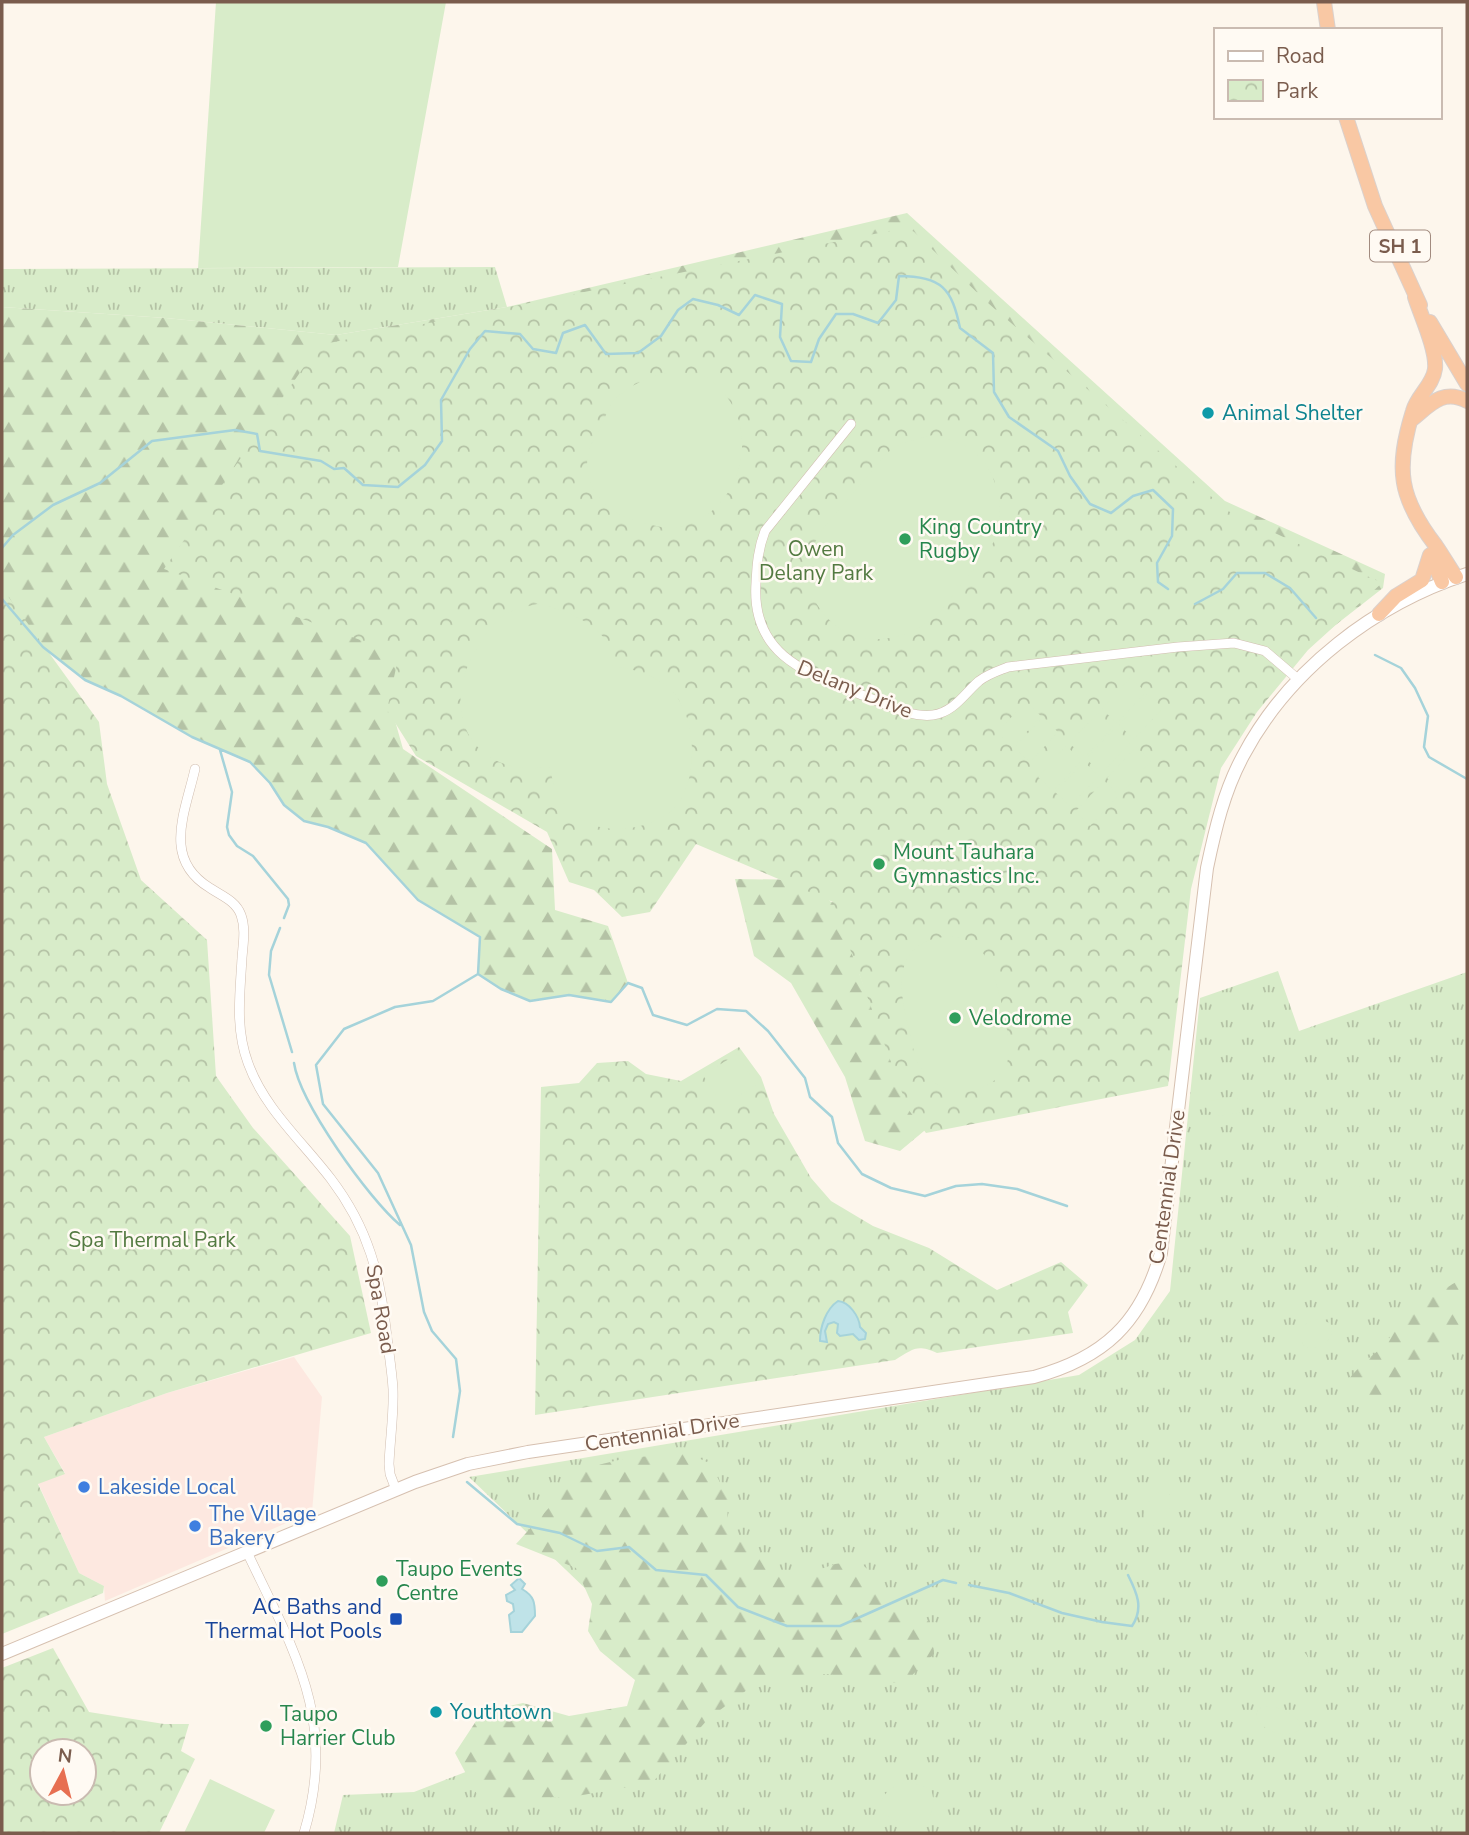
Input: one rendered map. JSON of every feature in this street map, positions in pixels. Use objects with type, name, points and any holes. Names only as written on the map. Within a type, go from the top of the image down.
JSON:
[{"type":"highway","points":[[1324,2],[1328,28]]},
{"type":"highway","points":[[1330,2],[1334,28]]},
{"type":"highway","name":"SH 1","points":[[1347,119],[1375,206],[1415,297],[1467,384]]},
{"type":"highway","name":"SH 1","points":[[1354,119],[1387,219],[1424,297],[1467,366]]},
{"type":"highway","points":[[1415,297],[1436,366],[1432,379],[1414,407],[1402,452],[1403,477],[1409,502],[1427,537],[1455,578]]},
{"type":"highway","points":[[1410,421],[1440,397],[1453,396],[1467,401]]},
{"type":"highway","points":[[1427,537],[1430,555],[1455,578]]},
{"type":"highway","points":[[1379,614],[1396,596],[1422,580],[1430,555]]},
{"type":"main road","name":"Centennial Drive","points":[[396,1490],[439,1472],[528,1452],[1034,1377],[1078,1362],[1111,1341],[1147,1294],[1161,1253],[1203,892],[1222,808],[1243,756],[1269,716],[1299,680],[1333,648],[1379,614],[1455,578]]},
{"type":"main road","points":[[2,1654],[396,1490]]},
{"type":"street","name":"Delany Drive","points":[[851,424],[765,531],[758,549],[755,593],[758,621],[768,639],[788,661],[810,675],[923,716],[947,711],[989,674],[1008,667],[1178,647],[1234,643],[1256,648],[1265,651],[1299,680]]},
{"type":"street","name":"Spa Road","points":[[195,769],[180,836],[180,849],[193,877],[234,904],[242,916],[244,936],[238,1016],[246,1058],[267,1100],[357,1216],[369,1246],[382,1293],[393,1389],[389,1464],[396,1490]]},
{"type":"street","points":[[247,1552],[297,1661],[314,1716],[316,1783],[304,1833]]},
{"type":"shaded area","points":[[294,1357],[322,1397],[312,1512],[105,1601],[104,1586],[79,1573],[38,1483],[65,1473],[44,1437],[167,1393]]},
{"type":"green space","points":[[216,2],[446,2],[398,267],[198,268]]},
{"type":"green space","name":"Owen Delany Park","points":[[907,213],[1225,501],[1385,574],[1383,588],[1315,641],[390,703],[403,749],[552,849],[555,910],[608,926],[628,983],[611,1002],[569,995],[530,1001],[501,989],[478,974],[480,937],[418,900],[366,843],[328,827],[304,821],[284,805],[270,783],[250,762],[192,737],[121,696],[85,680],[43,647],[2,599],[2,307],[166,318],[336,335],[507,307]]},
{"type":"green space","name":"Owen Delany Park","points":[[909,227],[988,303],[1228,511],[1382,583],[1308,650],[1257,712],[1221,768],[1191,889],[1168,1086],[926,1133],[908,1109],[833,902],[696,844],[650,912],[622,917],[594,890],[569,882],[547,832],[416,756],[387,710],[399,654],[164,569],[319,345]]},
{"type":"green space","points":[[495,267],[507,307],[336,335],[166,318],[2,307],[2,269]]},
{"type":"green space","points":[[667,373],[699,375],[714,382],[727,397],[737,416],[742,436],[736,477],[726,496],[712,511],[694,522],[673,528],[636,521],[614,511],[597,495],[591,485],[587,463],[591,444],[615,399],[640,382]]},
{"type":"green space","name":"King Country Rugby","points":[[933,435],[968,448],[988,467],[999,499],[999,522],[995,540],[945,605],[919,628],[887,638],[856,636],[829,620],[813,597],[809,568],[816,540],[887,453],[902,443]]},
{"type":"green space","name":"Spa Thermal Park","points":[[2,588],[99,722],[107,784],[141,880],[207,940],[216,1076],[253,1128],[350,1236],[371,1333],[167,1393],[44,1437],[65,1474],[38,1484],[79,1573],[104,1586],[103,1593],[2,1634]]},
{"type":"green space","points":[[537,604],[556,608],[586,622],[608,644],[613,666],[649,675],[662,682],[678,698],[690,728],[692,762],[684,794],[673,810],[662,818],[627,829],[596,826],[582,820],[570,811],[561,799],[550,767],[523,768],[507,765],[477,747],[468,734],[460,704],[466,671],[473,655],[485,634],[497,621],[514,610]]},
{"type":"green space","points":[[1130,678],[1146,692],[1117,723],[1102,709]]},
{"type":"green space","points":[[1147,694],[1163,708],[1134,739],[1119,725]]},
{"type":"green space","points":[[1026,702],[1041,716],[1013,747],[997,732]]},
{"type":"green space","points":[[1098,713],[1113,727],[1085,757],[1069,743]]},
{"type":"green space","points":[[1043,717],[1058,732],[1030,762],[1014,748]]},
{"type":"green space","points":[[1115,728],[1130,743],[1102,773],[1086,759]]},
{"type":"green space","points":[[1066,746],[1082,760],[1053,791],[1038,777]]},
{"type":"green space","points":[[1136,747],[1151,761],[1123,792],[1107,778]]},
{"type":"green space","points":[[1084,762],[1099,776],[1070,806],[1055,792]]},
{"type":"green space","points":[[1104,781],[1119,795],[1090,826],[1075,812]]},
{"type":"green space","points":[[735,879],[811,880],[831,902],[881,907],[887,950],[859,973],[903,1087],[942,1116],[900,1151],[865,1141],[845,1077],[791,983],[754,956]]},
{"type":"green space","name":"Velodrome","points":[[954,936],[976,946],[987,960],[997,987],[1009,1050],[1008,1059],[998,1077],[980,1089],[961,1092],[942,1087],[920,1067],[914,1052],[902,994],[904,965],[910,954],[920,945],[934,939]]},
{"type":"green space","points":[[1278,971],[1299,1031],[1467,972],[1467,1833],[334,1833],[343,1795],[414,1792],[687,1686],[469,1477],[1079,1375],[1135,1340],[1170,1291],[1200,998]]},
{"type":"green space","points":[[739,1047],[761,1077],[774,1114],[811,1178],[831,1201],[873,1226],[929,1248],[997,1290],[1061,1262],[1088,1285],[1068,1312],[1073,1333],[937,1353],[915,1349],[895,1360],[535,1415],[541,1087],[579,1083],[597,1063],[628,1061],[646,1074],[681,1081]]},
{"type":"green space","points":[[737,1054],[756,1085],[722,1106],[703,1075]]},
{"type":"green space","points":[[1232,1097],[1242,1103],[1243,1108],[1239,1113],[1216,1116],[1207,1110],[1206,1106],[1210,1101]]},
{"type":"green space","points":[[1358,1185],[1366,1190],[1366,1200],[1352,1212],[1341,1211],[1337,1206],[1339,1198]]},
{"type":"green space","points":[[1467,1275],[1467,1325],[1437,1360],[1379,1410],[1344,1384],[1364,1362],[1384,1346],[1405,1314]]},
{"type":"green space","points":[[1318,1319],[1330,1323],[1332,1329],[1329,1339],[1321,1346],[1305,1347],[1300,1339],[1301,1331],[1307,1323]]},
{"type":"green space","points":[[688,1453],[711,1464],[728,1499],[727,1526],[773,1566],[798,1577],[835,1564],[858,1561],[879,1579],[886,1598],[918,1613],[932,1625],[934,1654],[905,1682],[871,1684],[829,1674],[759,1681],[708,1719],[652,1783],[571,1797],[480,1800],[455,1753],[482,1712],[523,1703],[569,1716],[627,1706],[635,1680],[600,1651],[588,1631],[592,1604],[576,1568],[516,1544],[556,1500],[577,1470],[627,1458]]},
{"type":"green space","points":[[1163,1491],[1171,1495],[1169,1510],[1163,1520],[1150,1526],[1144,1520],[1146,1507],[1155,1495]]},
{"type":"green space","points":[[53,1648],[89,1712],[164,1724],[189,1724],[181,1751],[195,1759],[159,1833],[2,1833],[2,1668]]},
{"type":"green space","points":[[1296,1650],[1305,1653],[1309,1664],[1303,1675],[1291,1678],[1284,1675],[1282,1668],[1285,1660]]},
{"type":"green space","points":[[1263,1706],[1278,1708],[1293,1716],[1300,1722],[1299,1730],[1281,1734],[1263,1726],[1256,1715]]},
{"type":"green space","points":[[210,1779],[275,1810],[264,1833],[184,1833]]},
{"type":"green space","points":[[909,1782],[930,1788],[933,1798],[925,1827],[918,1829],[884,1815],[878,1807],[890,1790]]},
{"type":"water","points":[[838,1301],[853,1310],[860,1327],[866,1333],[865,1339],[859,1340],[853,1334],[840,1336],[837,1333],[838,1324],[834,1322],[828,1324],[825,1331],[827,1342],[820,1341],[824,1319]]},
{"type":"water","points":[[519,1578],[525,1584],[522,1589],[533,1600],[535,1616],[522,1632],[511,1632],[509,1615],[514,1611],[513,1604],[507,1601],[506,1595],[515,1590],[511,1585]]},
{"type":"waterway","points":[[2,548],[13,535],[53,505],[100,483],[152,441],[235,430],[257,434],[260,451],[321,461],[334,469],[344,468],[363,485],[398,487],[425,465],[442,441],[441,400],[470,349],[485,331],[520,334],[533,349],[556,353],[563,333],[585,325],[606,354],[638,353],[661,336],[678,310],[693,299],[718,305],[739,315],[755,295],[782,304],[780,337],[791,361],[811,362],[819,339],[836,314],[853,314],[878,323],[896,300],[899,276],[935,282],[949,294],[960,328],[993,353],[994,392],[1009,417],[1058,451],[1070,476],[1090,504],[1111,513],[1133,496],[1153,490],[1173,509],[1172,536],[1157,563],[1158,582],[1168,589]]},
{"type":"waterway","points":[[1195,604],[1223,589],[1237,573],[1265,573],[1290,588],[1316,618]]},
{"type":"waterway","points":[[2,599],[43,647],[85,680],[121,696],[192,737],[250,762],[270,783],[284,805],[304,821],[328,827],[366,843],[418,900],[480,937],[478,974]]},
{"type":"waterway","points":[[1375,655],[1401,668],[1415,688],[1428,716],[1424,747],[1429,757],[1467,779]]},
{"type":"waterway","points":[[220,750],[232,792],[227,827],[229,835],[237,846],[253,856],[288,899],[289,905],[284,918]]},
{"type":"waterway","points":[[280,928],[271,951],[269,975],[292,1052]]},
{"type":"waterway","points":[[478,974],[501,989],[530,1001],[569,995],[611,1002],[628,983],[642,988],[653,1015],[687,1025],[717,1009],[746,1011],[768,1031],[805,1078],[810,1097],[832,1117],[838,1143],[862,1174],[891,1188],[925,1196],[956,1186],[982,1184],[1017,1189],[1067,1206]]},
{"type":"waterway","points":[[453,1437],[460,1391],[456,1359],[432,1331],[424,1312],[411,1245],[378,1173],[323,1104],[316,1065],[344,1029],[395,1007],[433,1001],[478,974]]},
{"type":"waterway","points":[[294,1063],[299,1080],[322,1125],[354,1173],[400,1225]]},
{"type":"waterway","points":[[467,1482],[517,1524],[560,1533],[597,1551],[629,1547],[656,1570],[706,1575],[738,1607],[787,1626],[840,1626],[943,1580],[956,1583]]},
{"type":"waterway","points":[[969,1585],[1009,1593],[1062,1613],[1132,1626],[1138,1607],[1128,1575]]},
{"type":"place","name":"Animal Shelter","points":[[1208,413]]},
{"type":"place","name":"King Country Rugby","points":[[905,539]]},
{"type":"place","name":"Mount Tauhara Gymnastics Inc.","points":[[879,864]]},
{"type":"place","name":"Velodrome","points":[[955,1018]]},
{"type":"place","name":"Lakeside Local","points":[[84,1487]]},
{"type":"place","name":"The Village Bakery","points":[[195,1526]]},
{"type":"place","name":"Taupo Events Centre","points":[[382,1581]]},
{"type":"place","name":"AC Baths and Thermal Hot Pools","points":[[396,1619]]},
{"type":"place","name":"Youthtown","points":[[436,1712]]},
{"type":"place","name":"Taupo Harrier Club","points":[[266,1726]]}]
